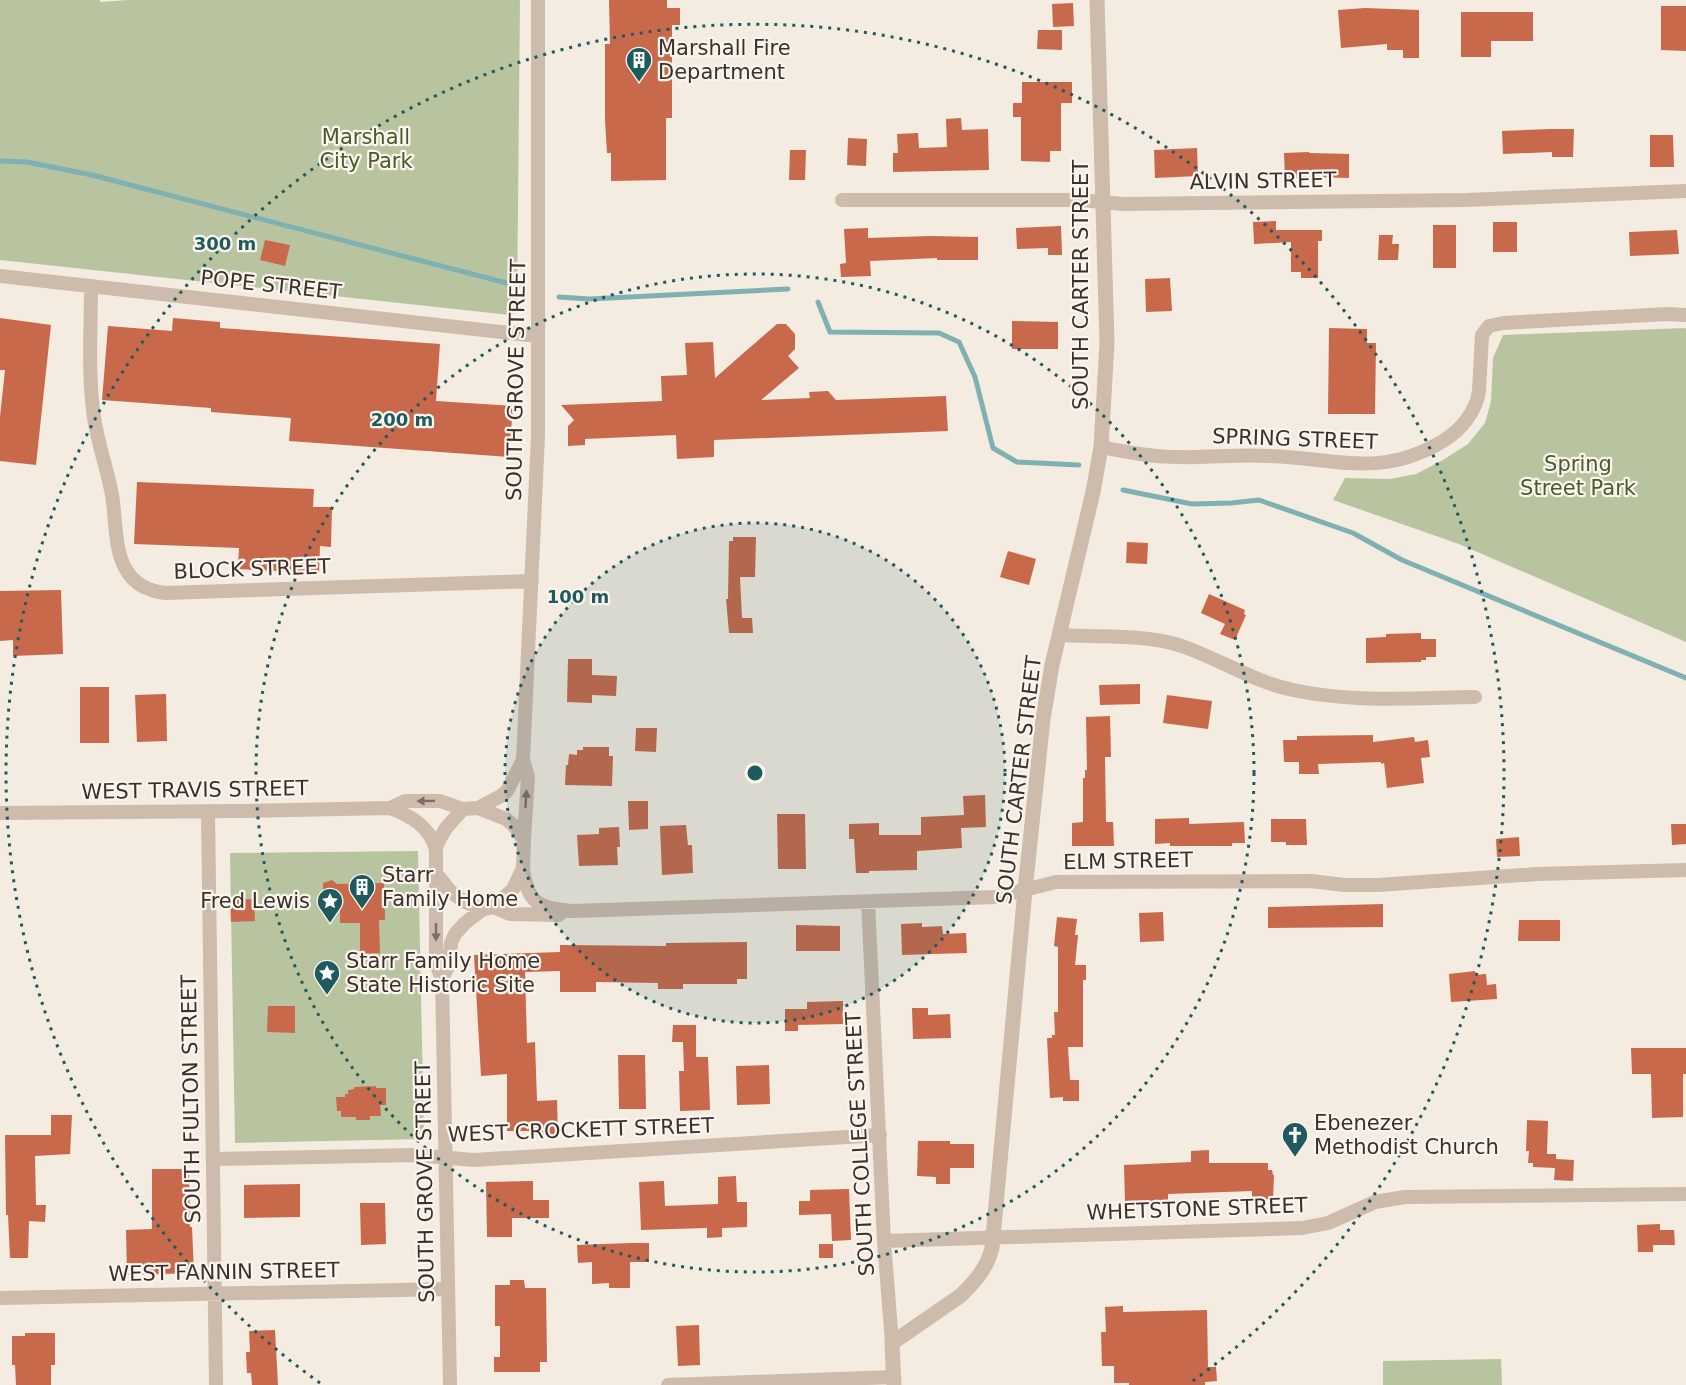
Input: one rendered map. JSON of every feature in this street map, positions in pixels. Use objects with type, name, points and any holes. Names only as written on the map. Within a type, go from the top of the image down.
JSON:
[{"type":"street","name":"SOUTH GROVE STREET","points":[[524,839],[528,777],[523,760],[538,436],[538,0]]},
{"type":"street","name":"SOUTH CARTER STREET","points":[[892,1343],[970,1287],[989,1259],[994,1237],[1025,890],[1044,709],[1101,447],[1107,343],[1097,0]]},
{"type":"street","name":"ALVIN STREET","points":[[842,200],[1081,200],[1123,204],[1466,200],[1686,192]]},
{"type":"street","name":"POPE STREET","points":[[0,276],[537,336]]},
{"type":"street","name":"BLOCK STREET","points":[[91,286],[91,387],[95,428],[112,494],[120,556],[127,571],[142,586],[165,593],[532,581]]},
{"type":"street","name":"SPRING STREET","points":[[1101,447],[1165,457],[1268,455],[1360,464],[1402,460],[1426,451],[1448,438],[1471,415],[1478,400],[1482,335],[1489,326],[1668,314],[1686,315]]},
{"type":"street","points":[[1059,635],[1150,639],[1167,642],[1197,652],[1280,687],[1324,696],[1360,699],[1476,697]]},
{"type":"street","name":"SOUTH GROVE STREET","points":[[471,808],[507,791],[523,760]]},
{"type":"street","name":"WEST TRAVIS STREET","points":[[0,813],[390,808],[405,801],[440,801],[471,808]]},
{"type":"street","name":"WEST TRAVIS STREET","points":[[390,808],[417,821],[430,834],[436,849]]},
{"type":"street","points":[[471,808],[506,819],[524,839],[523,868],[513,889],[488,908],[457,897],[436,873],[436,849],[446,828],[471,808]]},
{"type":"street","name":"SOUTH FULTON STREET","points":[[208,812],[216,1385]]},
{"type":"street","name":"ELM STREET","points":[[523,868],[527,889],[534,900],[546,907],[572,911],[996,897],[1056,882],[1311,881],[1344,885],[1378,885],[1538,874],[1686,870]]},
{"type":"street","name":"SOUTH GROVE STREET","points":[[436,873],[436,964],[442,979],[450,1385]]},
{"type":"street","name":"SOUTH COLLEGE STREET","points":[[868,901],[884,1241],[894,1381]]},
{"type":"street","name":"SOUTH GROVE STREET","points":[[442,979],[449,964],[451,943],[455,934],[465,923],[488,908]]},
{"type":"street","name":"ELM STREET","points":[[488,908],[510,914],[557,915],[572,911]]},
{"type":"street","name":"WEST CROCKETT STREET","points":[[213,1158],[414,1155],[474,1160],[880,1135]]},
{"type":"street","name":"WHETSTONE STREET","points":[[884,1241],[1302,1228],[1328,1223],[1375,1202],[1405,1197],[1686,1194]]},
{"type":"street","name":"WEST FANNIN STREET","points":[[0,1298],[448,1289]]},
{"type":"street","points":[[668,1385],[894,1381]]},
{"type":"green space","name":"Marshall City Park","points":[[0,0],[100,0],[100,2],[129,0],[520,0],[517,312],[511,315],[0,260]]},
{"type":"green space","name":"Spring Street Park","points":[[1685,328],[1686,642],[1459,544],[1333,500],[1345,478],[1390,479],[1416,474],[1468,444],[1485,423],[1491,401],[1493,358],[1503,335]]},
{"type":"green space","name":"Starr Family Home State Historic Site","points":[[418,851],[424,1139],[235,1143],[230,853]]},
{"type":"green space","points":[[1501,1359],[1502,1385],[1383,1385],[1383,1361]]},
{"type":"building","name":"Marshall Fire Department","points":[[609,0],[667,0],[667,8],[680,8],[680,25],[672,25],[672,118],[666,118],[666,180],[611,181],[611,153],[607,153],[605,120],[605,44],[610,44]]},
{"type":"building","points":[[1073,3],[1074,26],[1053,27],[1052,4]]},
{"type":"building","points":[[1661,6],[1686,6],[1686,51],[1661,50]]},
{"type":"building","points":[[1365,8],[1419,10],[1419,58],[1403,58],[1403,50],[1387,50],[1387,44],[1341,48],[1338,10]]},
{"type":"building","points":[[1461,12],[1533,12],[1533,41],[1491,41],[1491,57],[1461,57]]},
{"type":"building","points":[[1038,30],[1062,30],[1062,50],[1037,49]]},
{"type":"building","points":[[1022,82],[1072,82],[1072,103],[1061,103],[1061,151],[1050,151],[1050,162],[1021,161],[1021,117],[1013,117],[1013,103],[1022,103]]},
{"type":"building","points":[[961,118],[962,130],[988,129],[989,170],[893,172],[893,153],[898,153],[897,134],[918,133],[919,148],[947,147],[946,119]]},
{"type":"building","points":[[1574,129],[1573,157],[1552,157],[1552,152],[1503,154],[1502,131]]},
{"type":"building","points":[[1650,135],[1673,135],[1674,167],[1650,167]]},
{"type":"building","points":[[848,138],[867,139],[866,166],[847,165]]},
{"type":"building","points":[[1197,148],[1198,176],[1155,178],[1154,150]]},
{"type":"building","points":[[790,150],[806,150],[805,180],[789,180]]},
{"type":"building","points":[[1284,153],[1349,154],[1349,178],[1285,179]]},
{"type":"building","points":[[1276,221],[1276,230],[1322,230],[1322,241],[1318,241],[1318,278],[1301,278],[1301,272],[1291,272],[1291,242],[1254,244],[1253,222]]},
{"type":"building","points":[[1493,222],[1517,222],[1517,252],[1493,252]]},
{"type":"building","points":[[1433,225],[1456,225],[1456,268],[1433,268]]},
{"type":"building","points":[[1061,226],[1062,255],[1048,255],[1048,248],[1017,249],[1016,228]]},
{"type":"building","points":[[868,228],[868,238],[978,237],[978,260],[937,260],[937,258],[870,261],[871,276],[841,277],[840,264],[846,263],[844,229]]},
{"type":"building","points":[[1677,230],[1679,254],[1630,256],[1629,232]]},
{"type":"building","points":[[1379,235],[1393,235],[1392,244],[1399,244],[1398,260],[1378,260]]},
{"type":"building","points":[[265,240],[290,245],[285,266],[260,260]]},
{"type":"building","points":[[1170,278],[1172,311],[1146,312],[1145,279]]},
{"type":"building","points":[[0,318],[51,325],[36,465],[0,461],[0,417],[5,370],[0,370]]},
{"type":"building","points":[[173,318],[220,322],[220,328],[440,344],[436,401],[513,406],[509,457],[289,441],[291,418],[211,412],[211,408],[102,400],[108,326],[172,331]]},
{"type":"building","points":[[1012,321],[1058,322],[1058,349],[1012,349]]},
{"type":"building","points":[[777,324],[786,324],[795,334],[795,349],[788,356],[799,368],[761,400],[810,398],[809,392],[828,391],[836,400],[946,396],[948,431],[714,440],[714,457],[677,459],[676,435],[585,439],[585,445],[568,446],[568,426],[574,420],[561,405],[662,401],[661,376],[687,375],[685,343],[713,342],[715,378]]},
{"type":"building","points":[[1329,328],[1367,329],[1367,343],[1376,343],[1375,414],[1328,414]]},
{"type":"building","points":[[137,482],[314,489],[313,507],[332,507],[331,547],[320,546],[319,573],[238,569],[239,548],[134,544]]},
{"type":"building","points":[[733,537],[756,537],[755,577],[740,577],[742,618],[752,618],[753,633],[729,633],[726,599],[728,599],[729,541],[733,541]]},
{"type":"building","points":[[1127,542],[1148,543],[1147,564],[1126,563]]},
{"type":"building","points":[[1008,551],[1036,559],[1029,585],[1000,577]]},
{"type":"building","points":[[61,590],[63,654],[13,656],[13,640],[0,641],[0,591]]},
{"type":"building","points":[[1209,594],[1245,610],[1246,615],[1235,640],[1220,634],[1225,624],[1201,613]]},
{"type":"building","points":[[1421,633],[1421,639],[1436,639],[1436,657],[1426,657],[1426,660],[1421,660],[1421,662],[1366,663],[1366,638],[1386,637],[1386,634]]},
{"type":"building","points":[[568,659],[592,659],[592,675],[617,676],[616,696],[592,695],[592,703],[567,702]]},
{"type":"building","points":[[1140,684],[1140,704],[1100,705],[1099,685]]},
{"type":"building","points":[[80,687],[109,687],[109,743],[80,743]]},
{"type":"building","points":[[166,694],[167,741],[137,742],[135,695]]},
{"type":"building","points":[[1167,695],[1212,701],[1208,729],[1163,723]]},
{"type":"building","points":[[1110,716],[1111,757],[1105,757],[1106,822],[1113,822],[1114,846],[1072,846],[1072,823],[1083,822],[1083,778],[1087,770],[1086,717]]},
{"type":"building","points":[[636,728],[657,728],[656,752],[635,751]]},
{"type":"building","points":[[1373,735],[1373,742],[1414,737],[1415,742],[1428,740],[1430,757],[1421,758],[1424,783],[1387,788],[1384,763],[1381,764],[1381,762],[1318,764],[1319,774],[1299,774],[1299,762],[1284,762],[1283,740],[1297,740],[1297,736]]},
{"type":"building","points":[[583,747],[609,747],[609,756],[613,756],[612,786],[565,785],[569,754],[577,755],[577,750],[583,750]]},
{"type":"building","points":[[985,795],[986,827],[961,828],[962,848],[917,851],[917,870],[856,873],[854,839],[849,839],[849,824],[879,823],[879,835],[921,835],[921,817],[964,815],[963,796]]},
{"type":"building","points":[[628,801],[648,801],[648,829],[629,830]]},
{"type":"building","points":[[777,814],[805,814],[806,869],[778,869]]},
{"type":"building","points":[[1189,818],[1189,824],[1244,822],[1245,843],[1232,843],[1232,846],[1155,844],[1155,819]]},
{"type":"building","points":[[1271,819],[1306,819],[1307,845],[1271,842]]},
{"type":"building","points":[[1671,824],[1686,824],[1686,844],[1672,845]]},
{"type":"building","points":[[686,825],[688,845],[692,845],[693,873],[662,875],[660,826]]},
{"type":"building","points":[[619,827],[618,865],[579,866],[577,835],[599,834],[599,828]]},
{"type":"building","points":[[1519,837],[1520,856],[1497,857],[1496,839]]},
{"type":"building","name":"Starr Family Home","points":[[332,880],[337,884],[384,883],[385,920],[379,920],[380,953],[360,954],[360,923],[340,923],[340,900],[323,901],[323,883]]},
{"type":"building","points":[[254,899],[255,921],[231,922],[230,900]]},
{"type":"building","points":[[1383,904],[1383,927],[1268,928],[1268,907]]},
{"type":"building","points":[[1163,912],[1164,941],[1140,942],[1139,913]]},
{"type":"building","points":[[1057,917],[1077,919],[1075,965],[1086,965],[1086,980],[1083,980],[1083,1047],[1068,1047],[1070,1080],[1079,1080],[1079,1101],[1063,1101],[1063,1097],[1050,1098],[1047,1038],[1055,1035],[1054,1012],[1058,1012],[1058,947],[1054,946]]},
{"type":"building","points":[[1519,920],[1560,920],[1560,941],[1518,941]]},
{"type":"building","points":[[922,923],[922,927],[942,926],[943,934],[966,933],[967,953],[902,955],[901,924]]},
{"type":"building","points":[[796,925],[840,926],[840,951],[796,951]]},
{"type":"building","points":[[747,942],[747,979],[737,979],[737,984],[683,984],[683,989],[658,989],[658,983],[596,982],[596,992],[560,992],[560,971],[525,972],[527,1043],[535,1042],[537,1101],[557,1100],[558,1135],[536,1135],[536,1131],[507,1131],[507,1074],[481,1076],[474,955],[560,952],[560,945],[666,946],[666,943]]},
{"type":"building","points":[[1475,971],[1475,975],[1486,974],[1487,985],[1496,984],[1497,999],[1451,1002],[1449,974]]},
{"type":"building","points":[[843,1001],[843,1024],[798,1025],[798,1031],[785,1031],[785,1009],[807,1009],[807,1002]]},
{"type":"building","points":[[268,1006],[295,1006],[295,1033],[267,1032]]},
{"type":"building","points":[[912,1008],[928,1008],[928,1015],[950,1014],[951,1038],[913,1039]]},
{"type":"building","points":[[673,1025],[696,1025],[696,1057],[708,1057],[710,1110],[680,1111],[679,1071],[684,1071],[683,1042],[672,1042]]},
{"type":"building","points":[[1631,1048],[1686,1048],[1686,1074],[1683,1074],[1683,1117],[1652,1118],[1651,1074],[1632,1074]]},
{"type":"building","points":[[618,1055],[645,1055],[646,1109],[619,1109]]},
{"type":"building","points":[[769,1065],[770,1104],[737,1105],[736,1066]]},
{"type":"building","points":[[376,1086],[376,1088],[386,1088],[386,1105],[380,1105],[381,1116],[370,1116],[370,1120],[341,1117],[341,1111],[337,1111],[336,1097],[345,1097],[348,1090],[354,1087]]},
{"type":"building","points":[[51,1115],[72,1115],[70,1154],[35,1156],[36,1205],[46,1205],[45,1222],[29,1221],[28,1258],[10,1258],[8,1215],[6,1215],[5,1135],[51,1135]]},
{"type":"building","points":[[1527,1120],[1548,1121],[1547,1154],[1556,1154],[1556,1159],[1574,1160],[1573,1181],[1554,1180],[1555,1168],[1533,1167],[1533,1163],[1528,1163]]},
{"type":"building","points":[[918,1141],[974,1144],[974,1168],[950,1168],[950,1184],[936,1184],[936,1177],[917,1176]]},
{"type":"building","points":[[1209,1150],[1209,1163],[1268,1163],[1268,1170],[1272,1170],[1274,1175],[1273,1199],[1252,1200],[1252,1191],[1168,1194],[1168,1201],[1125,1203],[1124,1165],[1191,1162],[1191,1151]]},
{"type":"building","points":[[152,1169],[189,1169],[194,1273],[127,1275],[126,1230],[152,1229]]},
{"type":"building","points":[[736,1176],[737,1202],[747,1202],[747,1227],[722,1228],[722,1237],[707,1238],[707,1228],[641,1230],[639,1182],[664,1181],[665,1206],[718,1204],[718,1177]]},
{"type":"building","points":[[533,1181],[533,1200],[549,1200],[549,1218],[512,1218],[512,1237],[487,1237],[486,1182]]},
{"type":"building","points":[[300,1184],[300,1217],[244,1218],[244,1185]]},
{"type":"building","points":[[849,1189],[851,1240],[832,1241],[831,1214],[799,1215],[799,1201],[810,1201],[810,1190]]},
{"type":"building","points":[[360,1203],[385,1203],[386,1244],[361,1245]]},
{"type":"building","points":[[1660,1224],[1660,1230],[1674,1230],[1675,1245],[1653,1245],[1653,1252],[1638,1252],[1637,1225]]},
{"type":"building","points":[[649,1243],[649,1262],[630,1262],[630,1288],[609,1288],[609,1283],[592,1284],[592,1262],[578,1263],[577,1245]]},
{"type":"building","points":[[819,1244],[833,1244],[833,1258],[819,1258]]},
{"type":"building","points":[[510,1280],[524,1280],[525,1288],[546,1288],[547,1362],[540,1362],[540,1372],[494,1372],[494,1357],[500,1357],[500,1326],[495,1326],[495,1285],[510,1285]]},
{"type":"building","points":[[1123,1306],[1123,1312],[1207,1310],[1208,1367],[1216,1367],[1217,1381],[1205,1382],[1205,1385],[1114,1383],[1114,1366],[1102,1366],[1101,1332],[1106,1332],[1105,1307]]},
{"type":"building","points":[[699,1325],[700,1365],[678,1366],[676,1326]]},
{"type":"building","points":[[275,1330],[278,1385],[252,1385],[251,1373],[247,1373],[246,1352],[250,1352],[249,1331]]},
{"type":"building","points":[[25,1333],[55,1333],[55,1365],[51,1365],[51,1385],[16,1385],[15,1365],[12,1365],[12,1336],[25,1336]]},
{"type":"waterway","points":[[0,161],[27,162],[92,175],[518,286]]},
{"type":"waterway","points":[[559,297],[589,299],[788,289]]},
{"type":"waterway","points":[[818,302],[830,332],[939,333],[959,342],[975,377],[993,448],[1017,462],[1079,465]]},
{"type":"waterway","points":[[1123,490],[1192,504],[1259,500],[1353,533],[1402,560],[1686,678]]},
{"type":"place","name":"Marshall Fire Department","points":[[639,83]]},
{"type":"place","name":"Starr Family Home","points":[[362,910]]},
{"type":"place","name":"Fred Lewis","points":[[330,924]]},
{"type":"place","name":"Starr Family Home State Historic Site","points":[[327,996]]},
{"type":"place","name":"Ebenezer Methodist Church","points":[[1295,1158]]}]
